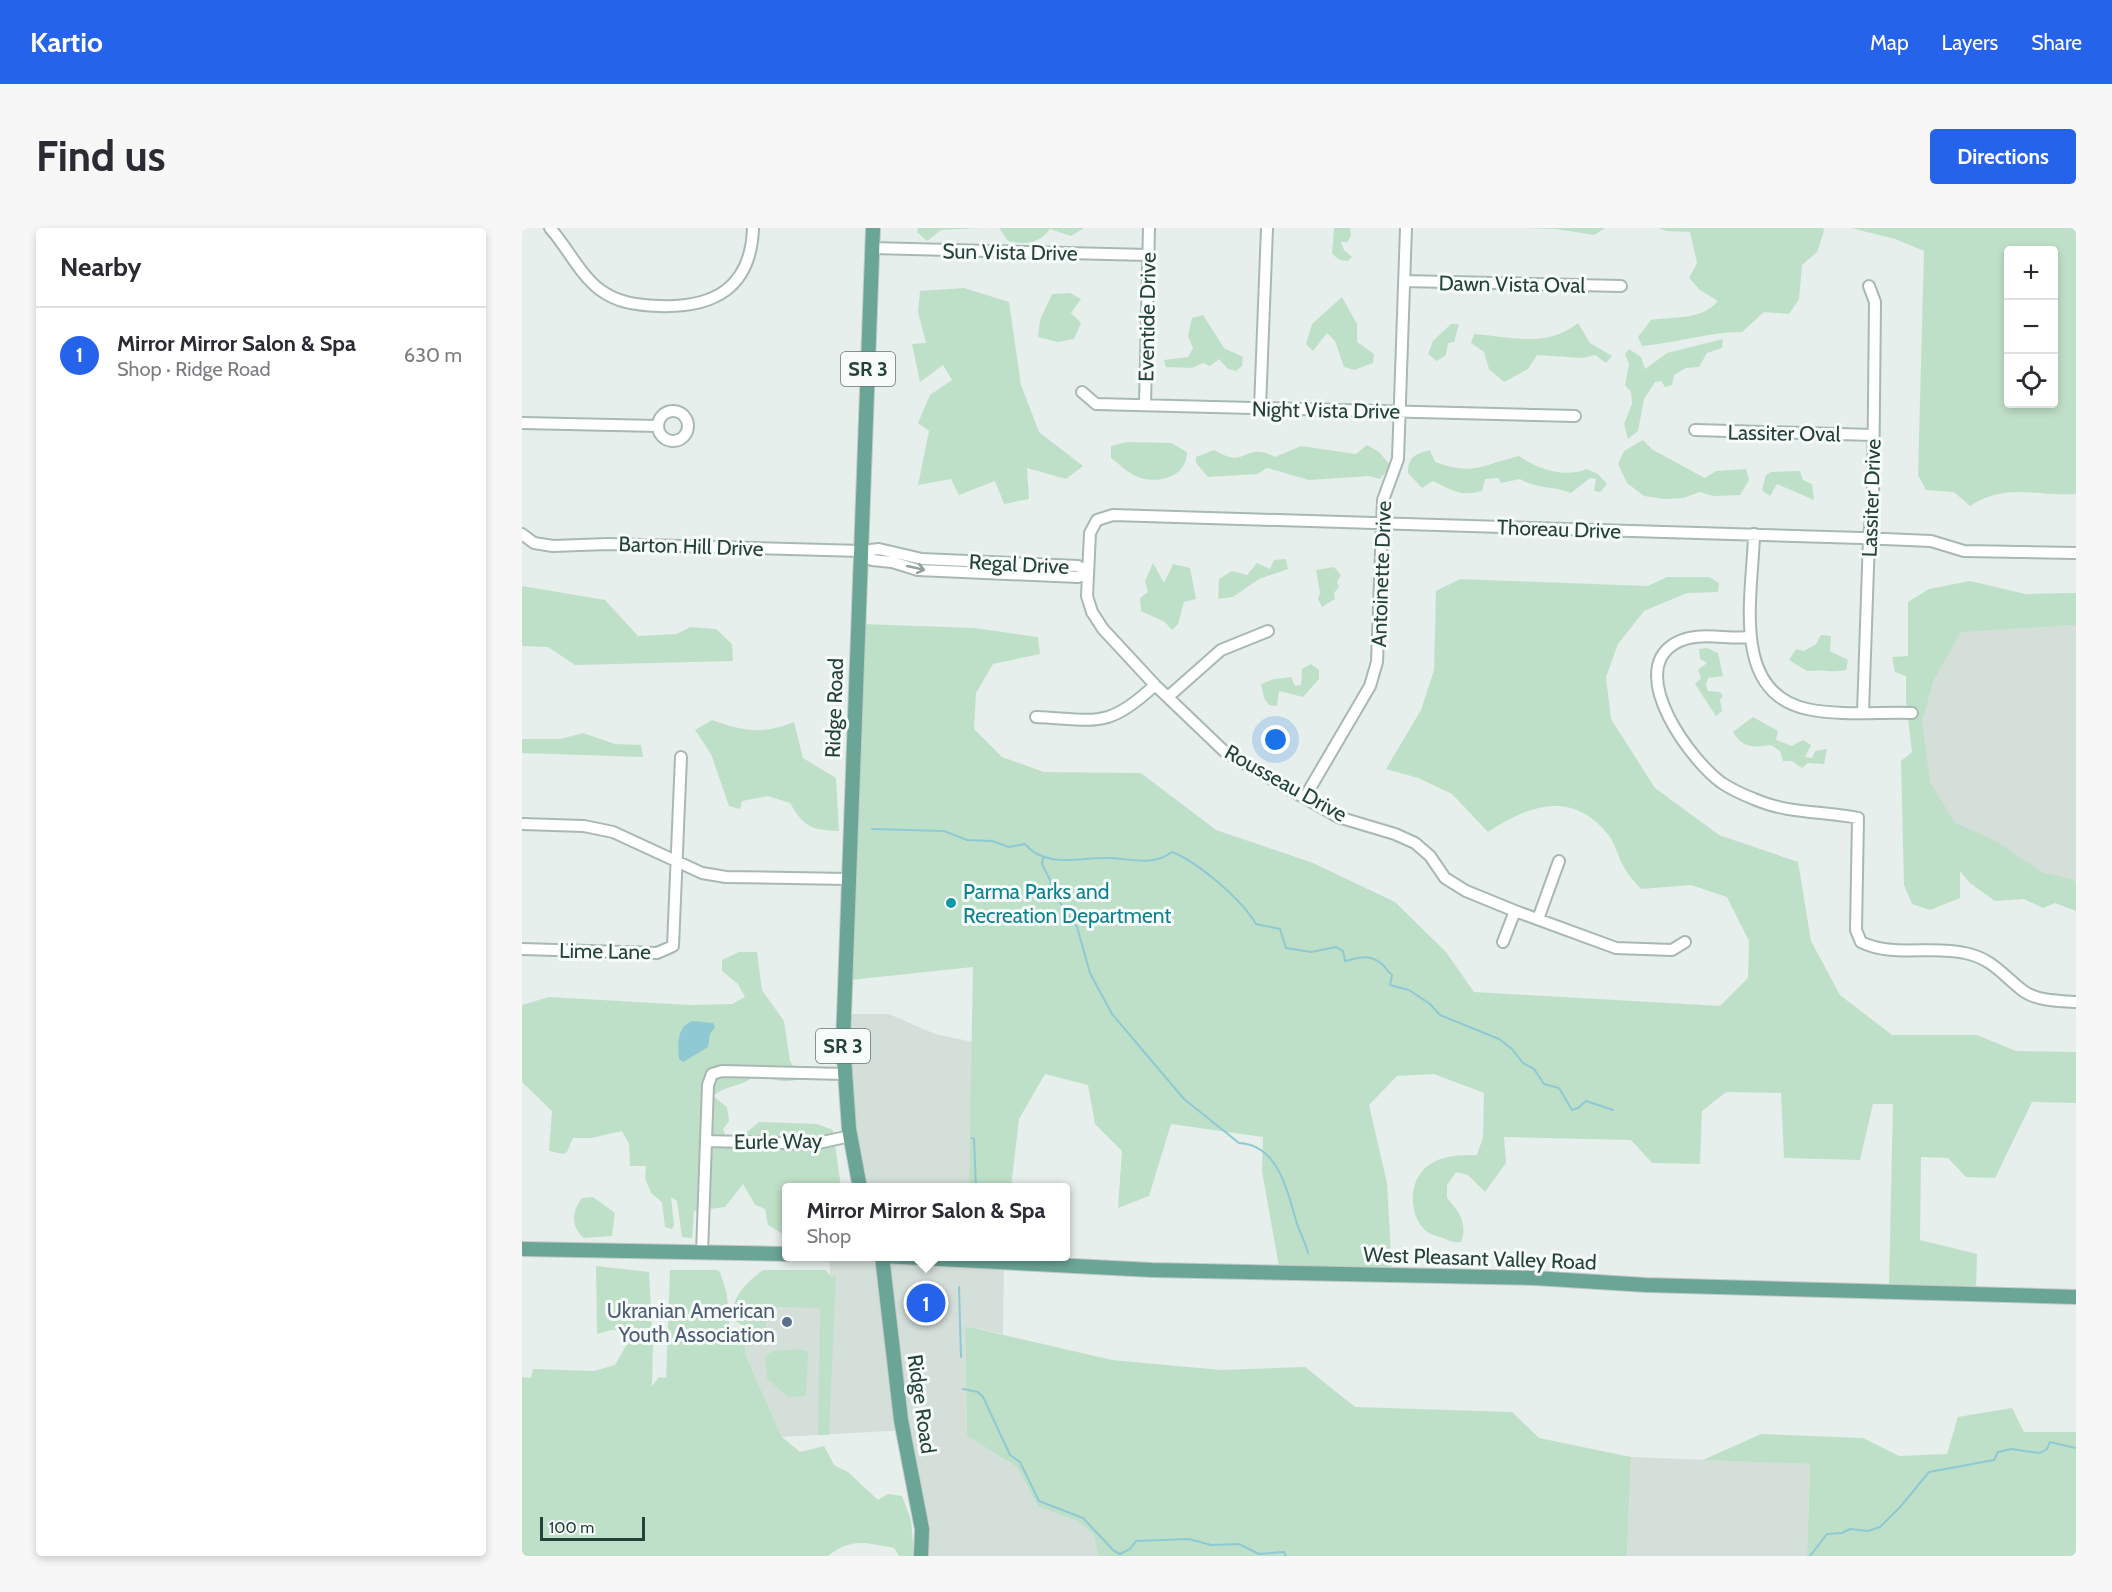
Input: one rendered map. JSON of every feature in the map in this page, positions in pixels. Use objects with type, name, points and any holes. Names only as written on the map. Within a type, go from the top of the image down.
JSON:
[{"type":"main road","name":"Ridge Road","points":[[859,1183],[850,1136],[843,1043],[873,228]]},
{"type":"main road","points":[[522,1249],[782,1254]]},
{"type":"main road","name":"Ridge Road","points":[[882,1261],[901,1420],[922,1529],[921,1556]]},
{"type":"main road","name":"West Pleasant Valley Road","points":[[965,1261],[1152,1270],[1534,1278],[1646,1285],[2076,1297]]},
{"type":"street","points":[[550,228],[599,289],[632,304],[676,307],[701,304],[718,296],[737,280],[750,252],[753,228]]},
{"type":"street","name":"Eventide Drive","points":[[1145,405],[1149,228]]},
{"type":"street","points":[[1260,408],[1267,228]]},
{"type":"street","name":"Antoinette Drive","points":[[1305,797],[1370,686],[1377,662],[1385,491],[1398,459],[1406,228]]},
{"type":"street","name":"Sun Vista Drive","points":[[872,248],[1148,255]]},
{"type":"street","name":"Dawn Vista Oval","points":[[1404,281],[1621,286]]},
{"type":"street","name":"Lassiter Drive","points":[[1863,712],[1869,538],[1873,498],[1875,302],[1869,286]]},
{"type":"street","name":"Night Vista Drive","points":[[1082,392],[1096,404],[1575,416]]},
{"type":"street","points":[[522,423],[658,426]]},
{"type":"street","name":"Lassiter Oval","points":[[1695,430],[1873,435]]},
{"type":"street","name":"Thoreau Drive","points":[[1088,572],[1091,528],[1097,520],[1107,516],[1869,538],[1931,541],[1964,551],[2076,553]]},
{"type":"street","name":"Barton Hill Drive","points":[[522,534],[534,543],[553,546],[607,544],[862,551]]},
{"type":"street","points":[[1754,534],[1750,637],[1755,664],[1761,677],[1779,696],[1808,709],[1912,713]]},
{"type":"street","name":"Regal Drive","points":[[862,551],[879,549],[957,566],[1078,566],[1088,572]]},
{"type":"street","name":"Rousseau Drive","points":[[1088,572],[1087,596],[1092,612],[1103,629],[1155,685],[1225,752],[1338,817],[1395,834],[1415,843],[1430,856],[1445,878],[1466,891],[1616,948],[1672,950],[1685,942]]},
{"type":"street","points":[[1169,696],[1221,650],[1268,631]]},
{"type":"street","points":[[1750,637],[1686,638],[1671,645],[1658,669],[1658,689],[1673,725],[1700,764],[1722,783],[1754,799],[1785,810],[1858,818],[1856,930],[1861,942],[1876,949],[1964,952],[2001,969],[2024,992],[2058,1001],[2076,1002]]},
{"type":"street","points":[[1036,717],[1100,720],[1117,716],[1155,685]]},
{"type":"street","points":[[676,861],[681,757]]},
{"type":"street","points":[[522,824],[584,826],[613,832],[702,873],[726,877],[848,879]]},
{"type":"street","name":"Lime Lane","points":[[522,949],[657,953],[673,946],[676,861]]},
{"type":"street","points":[[1538,919],[1559,861]]},
{"type":"street","points":[[1503,942],[1515,911]]},
{"type":"street","points":[[702,1253],[708,1085],[717,1071],[845,1074]]},
{"type":"street","name":"Eurle Way","points":[[706,1141],[814,1144],[850,1136]]},
{"type":"shaded area","points":[[2076,625],[2076,897],[1934,825],[1912,752],[1934,680],[1961,631]]},
{"type":"shaded area","points":[[850,1014],[889,1014],[935,1034],[973,1042],[969,1183],[866,1183],[855,1131],[848,1062]]},
{"type":"shaded area","points":[[830,1261],[1004,1261],[1003,1334],[965,1326],[967,1436],[1017,1467],[1038,1507],[1077,1521],[1094,1535],[1098,1556],[927,1556],[907,1430],[782,1437],[746,1356],[741,1304],[829,1303]]},
{"type":"shaded area","points":[[1631,1457],[1810,1464],[1807,1556],[1627,1556]]},
{"type":"green space","points":[[918,228],[980,228],[941,230],[927,241],[917,232]]},
{"type":"green space","points":[[999,228],[1084,228],[1071,236],[1050,229],[1041,238],[1020,243],[1008,241]]},
{"type":"green space","points":[[1334,228],[1350,228],[1351,236],[1347,242],[1341,242],[1344,250],[1352,257],[1348,261],[1340,260],[1332,254]]},
{"type":"green space","points":[[1522,228],[1605,228],[1594,235],[1556,229]]},
{"type":"green space","points":[[1659,228],[1823,228],[1824,231],[1817,252],[1802,265],[1799,299],[1789,314],[1764,312],[1742,332],[1642,346],[1638,337],[1651,320],[1695,315],[1704,312],[1718,301],[1700,290],[1689,278],[1697,263],[1690,232],[1667,231]]},
{"type":"green space","points":[[1851,228],[2076,228],[2076,494],[2009,492],[1997,494],[1970,506],[1954,492],[1926,490],[1918,475],[1924,251],[1895,239]]},
{"type":"green space","points":[[964,288],[1009,302],[1021,385],[1039,432],[1083,466],[1066,479],[1027,468],[1029,499],[1004,504],[995,481],[959,495],[951,479],[918,485],[929,431],[918,423],[930,395],[952,380],[943,365],[920,382],[912,344],[926,343],[918,312],[920,291]]},
{"type":"green space","points":[[1070,293],[1081,299],[1071,313],[1081,323],[1074,339],[1058,342],[1038,337],[1040,320],[1052,294]]},
{"type":"green space","points":[[1342,297],[1357,324],[1357,342],[1374,354],[1373,363],[1354,370],[1344,367],[1335,341],[1327,333],[1313,351],[1306,344],[1312,324]]},
{"type":"green space","points":[[1203,315],[1224,348],[1243,357],[1242,366],[1236,371],[1228,369],[1219,359],[1210,366],[1203,363],[1192,368],[1166,367],[1164,360],[1188,357],[1193,348],[1188,336],[1192,318]]},
{"type":"green space","points":[[1578,323],[1590,343],[1612,356],[1606,363],[1595,355],[1583,358],[1537,355],[1528,369],[1504,382],[1489,369],[1484,352],[1471,343],[1474,334],[1528,339],[1554,336]]},
{"type":"green space","points":[[1451,324],[1459,324],[1454,342],[1448,343],[1446,355],[1437,361],[1428,354],[1433,341]]},
{"type":"green space","points":[[1723,339],[1722,348],[1707,353],[1699,367],[1686,368],[1674,375],[1672,385],[1665,387],[1661,381],[1655,382],[1644,399],[1638,431],[1628,439],[1624,424],[1632,404],[1631,392],[1625,385],[1629,364],[1625,354],[1629,349],[1641,357],[1645,369],[1667,353]]},
{"type":"green space","points":[[1643,440],[1653,450],[1705,478],[1716,471],[1746,469],[1749,480],[1740,495],[1713,496],[1700,492],[1683,498],[1665,499],[1644,496],[1627,483],[1618,464],[1624,451]]},
{"type":"green space","points":[[1127,442],[1171,443],[1187,452],[1186,460],[1177,473],[1171,477],[1155,480],[1138,477],[1111,458],[1111,446]]},
{"type":"green space","points":[[1367,445],[1379,452],[1391,466],[1380,479],[1369,476],[1309,480],[1267,468],[1257,474],[1208,477],[1196,463],[1196,457],[1214,450],[1236,458],[1254,452],[1266,453],[1275,457],[1301,446],[1356,454]]},
{"type":"green space","points":[[1430,450],[1435,462],[1448,466],[1478,468],[1519,456],[1543,469],[1561,473],[1587,469],[1598,474],[1607,484],[1600,492],[1594,491],[1596,479],[1590,478],[1571,493],[1520,479],[1501,483],[1498,478],[1485,479],[1482,491],[1474,493],[1456,492],[1433,481],[1422,488],[1408,473],[1409,463],[1413,457]]},
{"type":"green space","points":[[1800,471],[1803,480],[1812,484],[1814,500],[1777,484],[1770,496],[1762,490],[1766,475],[1771,472]]},
{"type":"green space","points":[[1286,559],[1288,569],[1259,579],[1233,597],[1218,599],[1219,579],[1232,571],[1247,575],[1257,563],[1270,569],[1274,560]]},
{"type":"green space","points":[[1153,563],[1164,583],[1173,564],[1190,568],[1196,599],[1184,602],[1178,624],[1172,630],[1165,622],[1141,611],[1140,598],[1148,592],[1145,581]]},
{"type":"green space","points":[[1334,567],[1341,575],[1337,582],[1339,587],[1334,593],[1335,599],[1322,607],[1318,599],[1320,593],[1316,570]]},
{"type":"green space","points":[[1667,577],[1709,577],[1719,583],[1718,592],[1687,593],[1644,611],[1618,644],[1606,677],[1611,719],[1655,788],[1719,835],[1798,862],[1811,941],[1840,995],[1892,1035],[1977,1035],[2016,1051],[2076,1052],[2076,1103],[2032,1102],[1995,1178],[1966,1177],[1948,1158],[1921,1157],[1920,1240],[1977,1254],[1976,1289],[1889,1285],[1893,1104],[1873,1104],[1860,1160],[1784,1158],[1781,1093],[1726,1092],[1702,1111],[1700,1164],[1652,1163],[1631,1140],[1504,1137],[1506,1163],[1485,1192],[1468,1175],[1456,1172],[1447,1185],[1447,1198],[1459,1213],[1463,1224],[1461,1242],[1456,1242],[1426,1231],[1416,1215],[1413,1195],[1418,1177],[1432,1163],[1442,1158],[1477,1155],[1483,1137],[1484,1093],[1434,1074],[1397,1076],[1369,1105],[1387,1183],[1392,1272],[1279,1267],[1262,1171],[1263,1137],[1171,1124],[1149,1196],[1118,1208],[1122,1151],[1095,1124],[1088,1085],[1045,1074],[1019,1119],[1011,1183],[969,1183],[973,967],[850,980],[863,624],[974,628],[1038,637],[1040,654],[993,664],[976,693],[974,729],[1002,757],[1044,772],[1141,773],[1216,830],[1313,863],[1395,902],[1446,952],[1474,992],[1720,1006],[1748,978],[1749,941],[1727,897],[1691,885],[1641,889],[1620,860],[1610,837],[1596,822],[1582,812],[1567,807],[1536,808],[1488,832],[1452,794],[1418,778],[1386,769],[1421,710],[1434,670],[1436,591],[1460,579],[1648,586]]},
{"type":"green space","points":[[1970,581],[2025,594],[2076,593],[2076,625],[1961,632],[1934,680],[1922,721],[1930,782],[1955,823],[1994,840],[2043,873],[2073,879],[2076,884],[2076,911],[2055,903],[2043,908],[2024,899],[1995,901],[1970,883],[1960,871],[1960,898],[1930,910],[1912,904],[1904,885],[1901,761],[1912,752],[1906,701],[1906,676],[1895,672],[1892,657],[1908,656],[1908,602],[1929,589]]},
{"type":"green space","points":[[522,586],[605,600],[638,636],[677,634],[690,627],[716,629],[732,644],[733,661],[575,665],[548,647],[522,646]]},
{"type":"green space","points":[[1821,635],[1831,636],[1830,651],[1848,660],[1846,670],[1807,671],[1789,660],[1796,649],[1804,651],[1816,644]]},
{"type":"green space","points":[[1707,648],[1718,653],[1723,676],[1708,678],[1706,685],[1708,691],[1720,692],[1723,696],[1720,700],[1722,711],[1716,716],[1695,684],[1701,678],[1698,670],[1707,663],[1700,659],[1699,649]]},
{"type":"green space","points":[[1311,664],[1319,670],[1319,679],[1303,697],[1279,691],[1277,706],[1269,705],[1264,698],[1261,684],[1274,679],[1291,677],[1295,686],[1301,685],[1302,669]]},
{"type":"green space","points":[[1753,717],[1778,731],[1776,740],[1792,746],[1803,740],[1811,745],[1805,757],[1812,758],[1815,751],[1827,749],[1824,764],[1808,763],[1802,768],[1792,761],[1783,761],[1780,751],[1771,745],[1749,746],[1745,744],[1733,732]]},
{"type":"green space","points":[[712,720],[753,730],[772,729],[794,722],[803,758],[836,778],[839,831],[822,830],[809,826],[790,803],[768,796],[742,801],[740,809],[729,806],[711,754],[695,730]]},
{"type":"green space","points":[[583,733],[615,744],[641,745],[643,757],[522,753],[522,739],[560,739]]},
{"type":"green space","points":[[739,952],[757,952],[762,990],[784,1021],[790,1061],[797,1072],[798,1079],[777,1080],[759,1071],[749,1080],[724,1089],[713,1096],[727,1107],[729,1121],[723,1129],[726,1137],[738,1139],[759,1122],[817,1124],[833,1130],[840,1183],[782,1183],[782,1234],[768,1225],[765,1209],[755,1205],[743,1184],[725,1207],[694,1211],[692,1238],[682,1237],[677,1201],[671,1197],[674,1225],[672,1229],[665,1227],[662,1202],[651,1193],[645,1178],[646,1166],[630,1166],[629,1144],[622,1131],[591,1138],[573,1138],[567,1152],[563,1154],[549,1151],[552,1111],[522,1082],[522,1005],[549,997],[690,1005],[732,1004],[745,997],[738,984],[722,971],[722,960]]},
{"type":"green space","points":[[593,1197],[615,1213],[612,1236],[584,1238],[576,1229],[574,1218],[579,1203],[582,1198]]},
{"type":"green space","points":[[596,1266],[649,1272],[653,1344],[652,1386],[659,1377],[666,1378],[670,1270],[717,1270],[720,1272],[727,1294],[730,1335],[744,1336],[746,1356],[782,1437],[800,1452],[824,1446],[834,1465],[848,1472],[878,1500],[888,1494],[902,1496],[911,1520],[914,1556],[899,1556],[894,1548],[860,1543],[844,1546],[828,1556],[522,1556],[522,1377],[531,1378],[533,1369],[594,1371],[615,1365],[627,1344],[628,1331],[611,1330],[597,1334]]},
{"type":"green space","points":[[763,1270],[826,1270],[831,1277],[836,1275],[829,1435],[818,1435],[820,1308],[778,1307],[767,1312],[765,1335],[744,1334],[743,1326],[734,1320],[734,1305],[741,1291]]},
{"type":"green space","points":[[965,1326],[1112,1360],[1221,1370],[1305,1367],[1355,1407],[1512,1412],[1539,1438],[1631,1457],[1627,1556],[1098,1556],[1094,1535],[1077,1521],[1038,1507],[1017,1467],[967,1436]]},
{"type":"green space","points":[[799,1349],[808,1352],[806,1396],[789,1397],[767,1379],[765,1356],[773,1351]]},
{"type":"green space","points":[[2012,1408],[2024,1432],[2076,1432],[2076,1556],[1807,1556],[1810,1464],[1703,1460],[1761,1434],[1863,1438],[1899,1456],[1947,1454],[1958,1417]]},
{"type":"water","points":[[692,1021],[713,1023],[715,1027],[710,1034],[708,1047],[683,1062],[679,1059],[679,1037],[683,1028]]},
{"type":"waterway","points":[[872,829],[944,831],[967,840],[992,841],[1009,847],[1025,844],[1042,856],[1062,860],[1113,858],[1148,861],[1156,860],[1172,852],[1194,864],[1218,883],[1241,904],[1256,924],[1280,929],[1286,948],[1311,952],[1336,947],[1343,951],[1345,961],[1364,957],[1372,958],[1384,965],[1392,975],[1390,985],[1409,990],[1430,1004],[1440,1015],[1499,1039],[1512,1049],[1523,1063],[1534,1069],[1544,1084],[1559,1088],[1572,1110],[1586,1101],[1613,1110]]},
{"type":"waterway","points":[[1043,858],[1042,864],[1050,880],[1051,890],[1077,927],[1090,973],[1112,1014],[1184,1099],[1239,1143],[1263,1151],[1271,1160],[1284,1181],[1308,1253]]},
{"type":"waterway","points":[[972,1138],[974,1139],[976,1183]]},
{"type":"waterway","points":[[959,1287],[961,1357]]},
{"type":"waterway","points":[[963,1389],[978,1392],[983,1397],[1010,1455],[1020,1462],[1039,1501],[1083,1518],[1114,1551],[1120,1554],[1130,1549],[1136,1541],[1189,1539],[1211,1545],[1239,1544],[1259,1554],[1284,1552],[1286,1556]]},
{"type":"waterway","points":[[1810,1556],[1827,1534],[1842,1533],[1850,1529],[1868,1531],[1880,1527],[1929,1472],[1994,1460],[1998,1452],[2011,1449],[2040,1453],[2047,1449],[2050,1442],[2076,1448]]},
{"type":"place","name":"Parma Parks and Recreation Department","points":[[951,903]]},
{"type":"place","name":"Mirror Mirror Salon & Spa","points":[[926,1303]]},
{"type":"place","name":"Ukranian American Youth Association","points":[[787,1322]]}]
